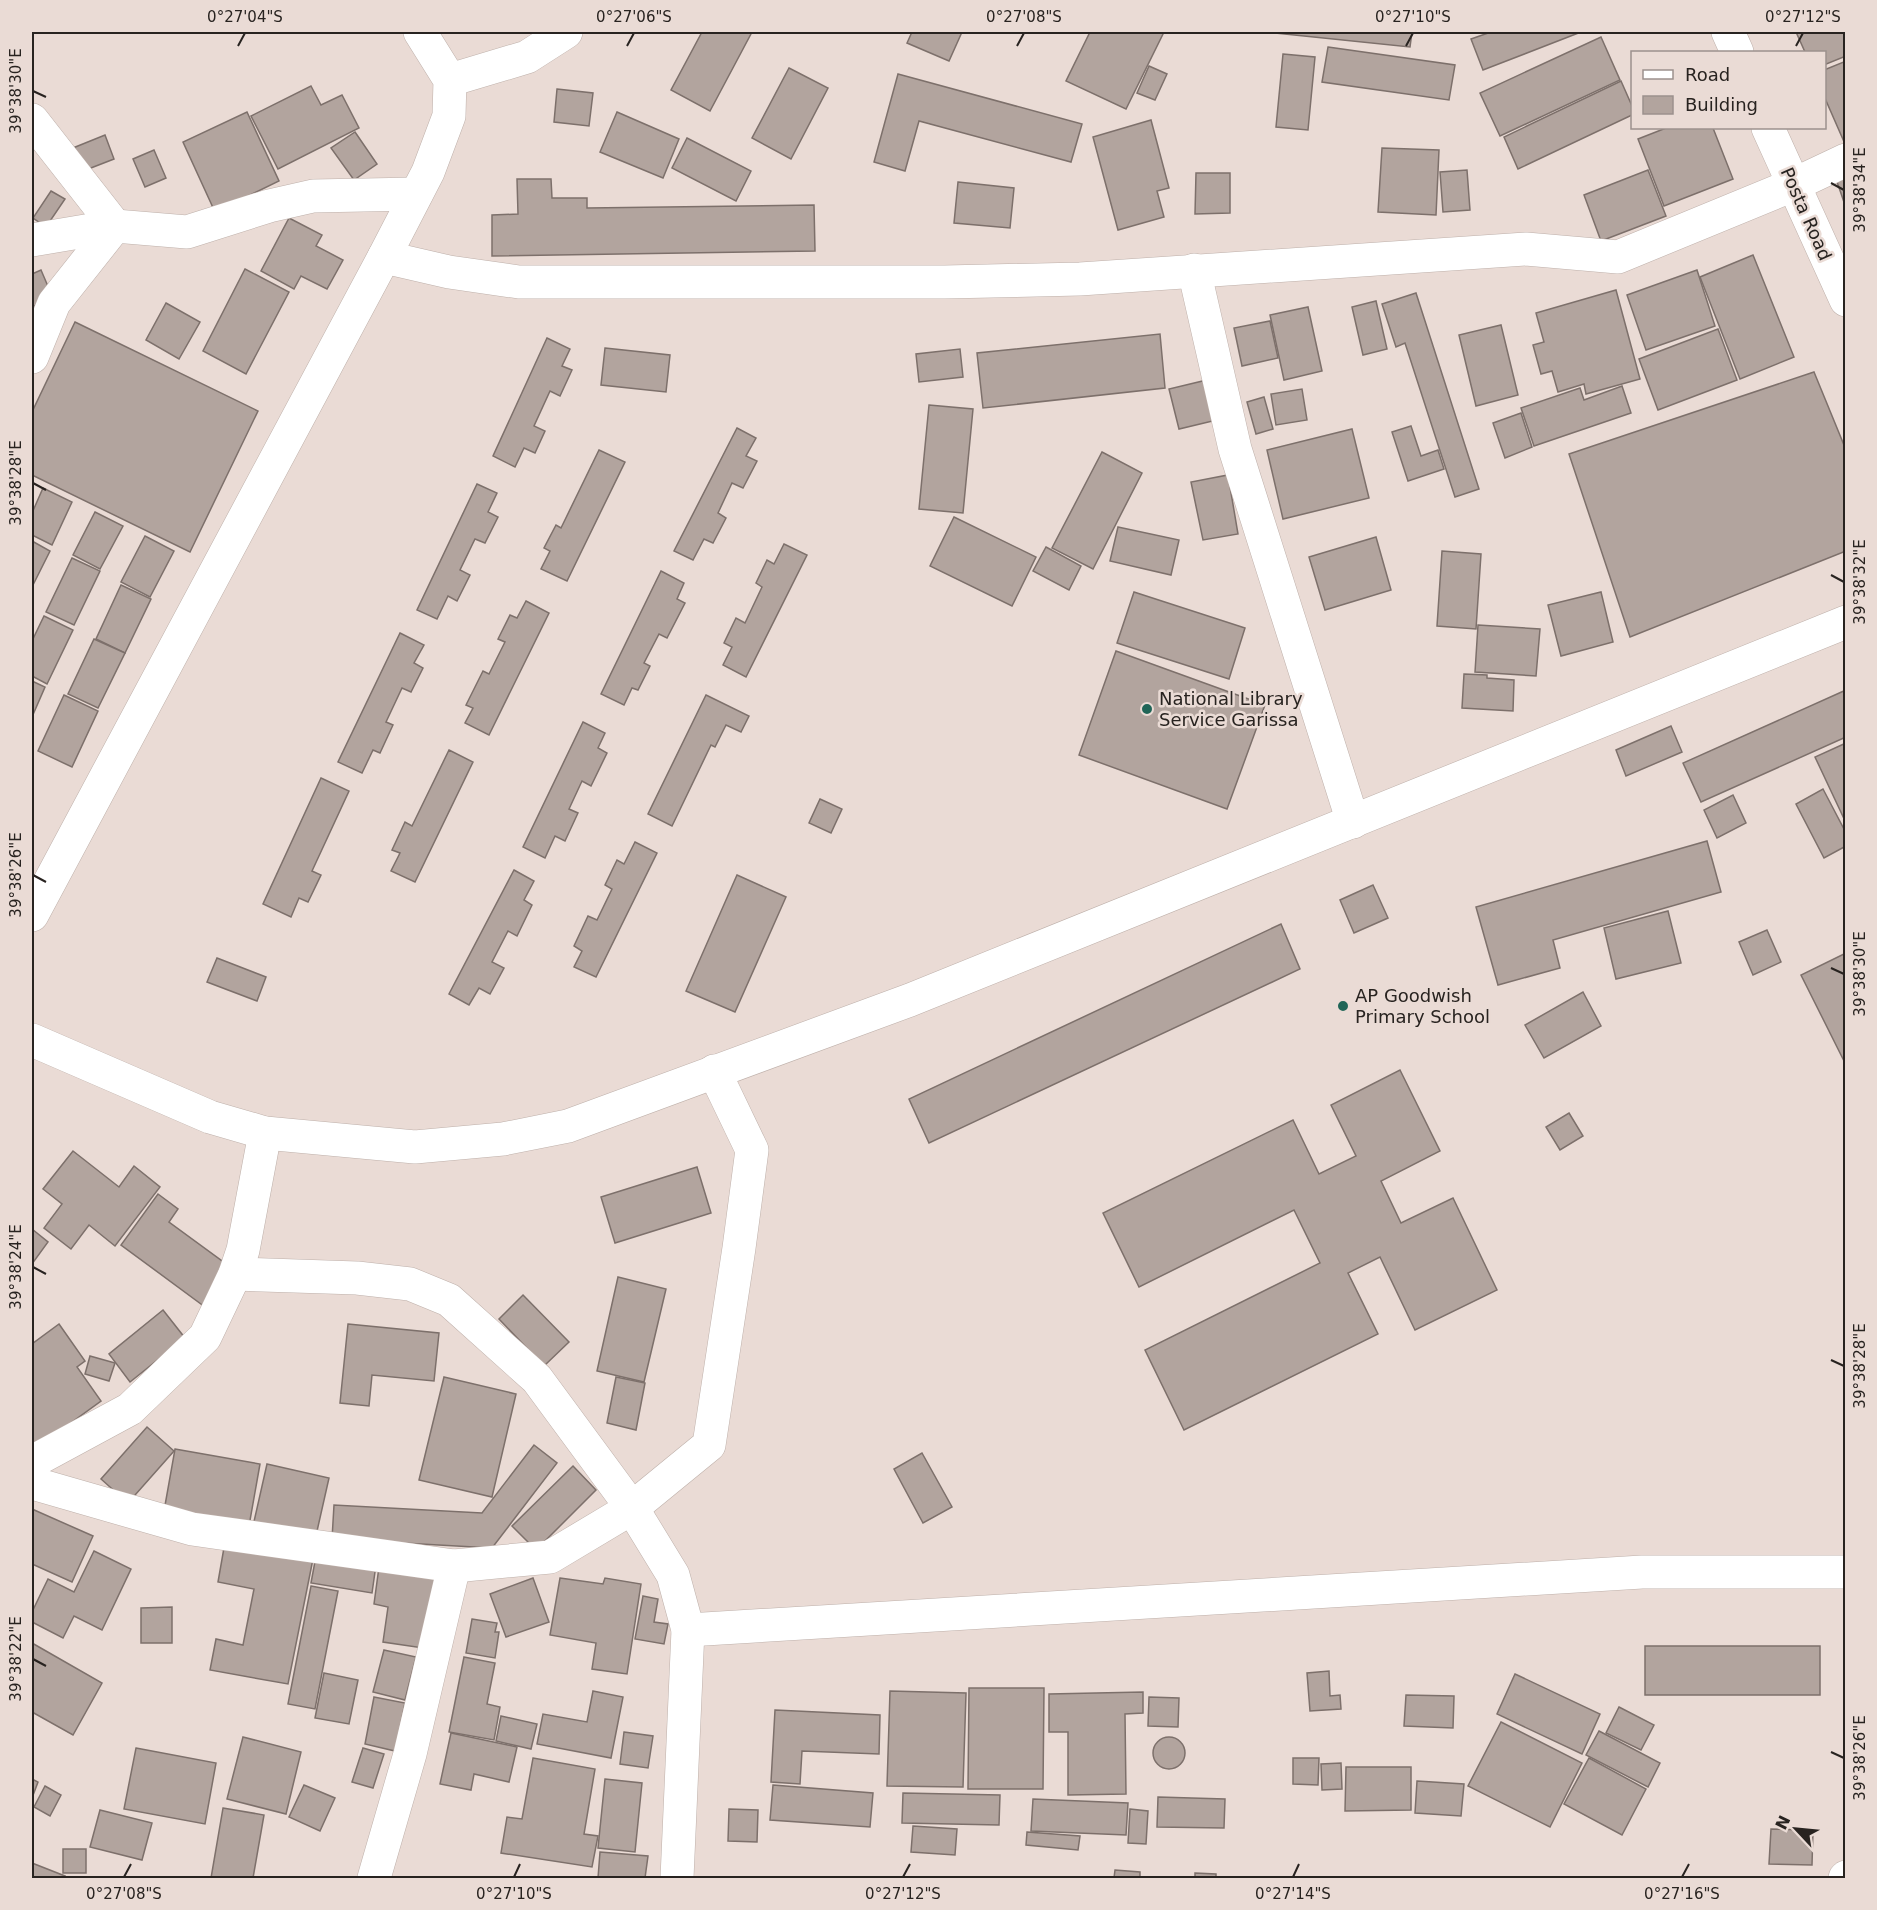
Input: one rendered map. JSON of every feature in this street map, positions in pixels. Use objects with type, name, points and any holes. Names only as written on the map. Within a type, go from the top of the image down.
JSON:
[{"type":"street","points":[[32,915],[428,172],[449,116],[450,80],[420,32]]},
{"type":"street","points":[[450,80],[527,57],[566,32]]},
{"type":"street","points":[[1728,32],[1737,51]]},
{"type":"street","points":[[32,120],[115,226]]},
{"type":"street","name":"Posta Road","points":[[1768,129],[1845,300]]},
{"type":"street","points":[[384,258],[449,272],[519,282],[945,282],[1080,279],[1526,249],[1618,257],[1793,185],[1845,160]]},
{"type":"street","points":[[32,240],[115,226],[187,232],[313,196],[416,194]]},
{"type":"street","points":[[32,357],[54,303],[115,226]]},
{"type":"street","points":[[1194,270],[1236,449],[1353,822]]},
{"type":"street","points":[[32,1040],[210,1117],[265,1133],[415,1147],[503,1139],[568,1126],[910,1000],[1845,622]]},
{"type":"street","points":[[32,1483],[192,1529],[454,1566],[550,1557],[632,1508],[709,1444],[752,1150],[714,1071]]},
{"type":"street","points":[[32,1462],[130,1409],[205,1337],[235,1274],[243,1250],[265,1133]]},
{"type":"street","points":[[235,1274],[357,1278],[410,1284],[449,1300],[537,1379],[632,1508],[673,1575],[688,1630],[676,1878]]},
{"type":"street","points":[[374,1878],[410,1754],[454,1566]]},
{"type":"street","points":[[688,1630],[1642,1572],[1845,1572]]},
{"type":"building","points":[[702,32],[752,32],[710,111],[671,90]]},
{"type":"building","points":[[912,32],[962,32],[949,61],[907,43]]},
{"type":"building","points":[[1090,32],[1164,32],[1126,109],[1066,81]]},
{"type":"building","points":[[1264,32],[1412,32],[1410,47]]},
{"type":"building","points":[[1491,32],[1581,32],[1483,70],[1471,39]]},
{"type":"building","points":[[1796,32],[1846,32],[1846,56],[1826,64],[1826,51],[1805,51]]},
{"type":"building","points":[[1601,37],[1620,80],[1500,136],[1480,93]]},
{"type":"building","points":[[1328,47],[1455,65],[1449,100],[1322,82]]},
{"type":"building","points":[[1283,54],[1315,57],[1308,130],[1276,127]]},
{"type":"building","points":[[1846,61],[1845,144],[1826,101],[1826,69]]},
{"type":"building","points":[[1149,66],[1167,74],[1155,100],[1137,93]]},
{"type":"building","points":[[789,68],[828,88],[791,159],[752,138]]},
{"type":"building","points":[[898,74],[1082,124],[1071,162],[919,121],[905,171],[874,162]]},
{"type":"building","points":[[1621,81],[1631,104],[1631,115],[1518,169],[1504,137]]},
{"type":"building","points":[[311,86],[321,105],[342,95],[359,128],[278,169],[251,116]]},
{"type":"building","points":[[557,89],[593,93],[589,126],[554,122]]},
{"type":"building","points":[[247,112],[279,181],[215,212],[183,142]]},
{"type":"building","points":[[617,112],[679,139],[663,178],[600,152]]},
{"type":"building","points":[[1151,120],[1169,188],[1157,191],[1164,217],[1118,230],[1093,137]]},
{"type":"building","points":[[1663,129],[1713,129],[1733,179],[1664,206],[1638,139]]},
{"type":"building","points":[[355,132],[377,164],[354,180],[331,148]]},
{"type":"building","points":[[105,135],[114,159],[78,173],[68,150]]},
{"type":"building","points":[[687,138],[751,171],[736,201],[672,168]]},
{"type":"building","points":[[1382,148],[1439,150],[1436,215],[1378,212]]},
{"type":"building","points":[[154,150],[166,178],[145,187],[133,159]]},
{"type":"building","points":[[1846,169],[1846,208],[1834,173]]},
{"type":"building","points":[[1467,170],[1470,210],[1443,212],[1440,172]]},
{"type":"building","points":[[1648,170],[1666,216],[1601,241],[1584,195]]},
{"type":"building","points":[[1196,173],[1230,173],[1230,213],[1195,214]]},
{"type":"building","points":[[517,179],[551,179],[552,198],[587,198],[587,208],[814,205],[815,251],[492,256],[492,215],[518,214]]},
{"type":"building","points":[[958,182],[1014,188],[1010,228],[954,223]]},
{"type":"building","points":[[51,191],[65,199],[46,227],[33,218]]},
{"type":"building","points":[[289,218],[322,235],[316,246],[343,260],[327,289],[301,276],[294,289],[261,271]]},
{"type":"building","points":[[1753,255],[1794,357],[1740,379],[1700,277]]},
{"type":"building","points":[[245,269],[289,292],[246,374],[203,351]]},
{"type":"building","points":[[41,270],[53,298],[32,307],[32,274]]},
{"type":"building","points":[[1697,270],[1715,326],[1646,350],[1627,295]]},
{"type":"building","points":[[1616,290],[1640,379],[1586,394],[1584,384],[1558,392],[1552,371],[1541,374],[1533,345],[1544,342],[1536,313]]},
{"type":"building","points":[[1416,293],[1479,489],[1455,497],[1405,343],[1396,347],[1382,304]]},
{"type":"building","points":[[1376,301],[1387,349],[1363,355],[1352,307]]},
{"type":"building","points":[[166,303],[200,322],[179,359],[146,340]]},
{"type":"building","points":[[1308,307],[1322,371],[1284,380],[1270,315]]},
{"type":"building","points":[[1270,321],[1278,358],[1242,366],[1234,328]]},
{"type":"building","points":[[75,322],[258,411],[190,552],[32,475],[32,412]]},
{"type":"building","points":[[1501,325],[1518,395],[1476,406],[1459,335]]},
{"type":"building","points":[[1718,329],[1737,380],[1658,410],[1639,359]]},
{"type":"building","points":[[1160,334],[1165,388],[983,408],[977,353]]},
{"type":"building","points":[[547,338],[570,349],[562,366],[572,370],[560,396],[550,391],[534,426],[545,431],[535,453],[524,448],[515,467],[493,456]]},
{"type":"building","points":[[605,348],[670,355],[666,392],[601,385]]},
{"type":"building","points":[[960,349],[963,377],[919,382],[916,354]]},
{"type":"building","points":[[1814,372],[1846,450],[1846,551],[1630,637],[1569,454]]},
{"type":"building","points":[[1211,379],[1221,419],[1179,429],[1169,389]]},
{"type":"building","points":[[1622,386],[1631,413],[1534,446],[1521,408],[1580,388],[1584,400]]},
{"type":"building","points":[[1302,389],[1307,420],[1276,425],[1271,394]]},
{"type":"building","points":[[1264,397],[1273,429],[1256,434],[1247,402]]},
{"type":"building","points":[[929,405],[973,409],[963,513],[919,509]]},
{"type":"building","points":[[1521,413],[1532,447],[1505,458],[1493,423]]},
{"type":"building","points":[[1411,426],[1421,456],[1438,450],[1444,469],[1408,481],[1392,432]]},
{"type":"building","points":[[737,428],[756,438],[746,456],[757,461],[743,488],[732,483],[718,513],[726,518],[713,543],[704,539],[693,560],[674,551]]},
{"type":"building","points":[[1352,429],[1369,498],[1283,519],[1267,450]]},
{"type":"building","points":[[599,450],[625,462],[567,581],[541,569],[550,551],[544,548],[556,525],[561,528]]},
{"type":"building","points":[[1102,452],[1142,473],[1093,569],[1052,548]]},
{"type":"building","points":[[1228,475],[1238,534],[1203,540],[1191,482]]},
{"type":"building","points":[[477,484],[497,493],[488,512],[498,517],[485,543],[475,539],[460,570],[470,575],[457,601],[448,596],[437,619],[417,610]]},
{"type":"building","points":[[43,488],[72,502],[52,545],[32,535],[32,513]]},
{"type":"building","points":[[95,512],[123,526],[100,569],[73,555]]},
{"type":"building","points":[[954,517],[1036,557],[1012,606],[930,566]]},
{"type":"building","points":[[1118,527],[1179,540],[1171,575],[1110,561]]},
{"type":"building","points":[[145,536],[174,551],[150,597],[121,582]]},
{"type":"building","points":[[1376,537],[1391,590],[1325,610],[1309,557]]},
{"type":"building","points":[[32,541],[50,551],[32,587]]},
{"type":"building","points":[[784,544],[807,555],[746,677],[723,665],[732,647],[724,643],[736,618],[745,623],[762,587],[756,583],[767,560],[774,564]]},
{"type":"building","points":[[1046,547],[1081,566],[1069,590],[1033,571]]},
{"type":"building","points":[[1442,551],[1481,554],[1476,629],[1437,626]]},
{"type":"building","points":[[72,558],[100,571],[74,625],[46,612]]},
{"type":"building","points":[[661,571],[684,583],[677,599],[685,603],[667,638],[659,634],[644,663],[650,666],[638,690],[632,688],[624,705],[601,694]]},
{"type":"building","points":[[121,585],[151,599],[125,653],[96,639]]},
{"type":"building","points":[[1134,592],[1245,628],[1229,679],[1117,643]]},
{"type":"building","points":[[1601,592],[1613,642],[1561,656],[1548,605]]},
{"type":"building","points":[[526,601],[549,613],[489,735],[465,723],[473,708],[466,705],[483,671],[489,674],[505,642],[498,639],[510,615],[517,618]]},
{"type":"building","points":[[44,616],[73,630],[47,684],[32,676],[32,641]]},
{"type":"building","points":[[1478,625],[1540,629],[1536,676],[1475,672]]},
{"type":"building","points":[[400,633],[424,645],[414,663],[423,668],[411,692],[402,688],[386,722],[393,725],[380,753],[373,750],[362,773],[338,762]]},
{"type":"building","points":[[94,639],[125,653],[98,708],[68,694]]},
{"type":"building","points":[[1116,651],[1265,705],[1227,809],[1079,755]]},
{"type":"building","points":[[1464,674],[1514,680],[1513,711],[1462,708]]},
{"type":"building","points":[[32,681],[45,687],[32,717]]},
{"type":"building","points":[[1846,690],[1846,737],[1701,802],[1683,763]]},
{"type":"building","points":[[64,695],[98,711],[72,767],[38,751]]},
{"type":"building","points":[[706,695],[749,716],[741,732],[726,725],[715,747],[711,745],[672,826],[648,814]]},
{"type":"building","points":[[583,722],[605,733],[598,748],[607,753],[591,786],[582,781],[569,809],[578,813],[565,841],[555,836],[545,858],[523,847]]},
{"type":"building","points":[[1671,726],[1682,752],[1626,776],[1616,750]]},
{"type":"building","points":[[1846,743],[1846,823],[1815,757]]},
{"type":"building","points":[[449,750],[473,762],[415,882],[391,871],[400,853],[392,850],[405,822],[412,826]]},
{"type":"building","points":[[321,778],[349,791],[312,871],[321,875],[308,902],[299,898],[291,917],[263,904]]},
{"type":"building","points":[[1823,789],[1846,833],[1846,846],[1824,858],[1796,804]]},
{"type":"building","points":[[1733,795],[1746,823],[1717,838],[1704,810]]},
{"type":"building","points":[[820,799],[842,809],[831,833],[809,823]]},
{"type":"building","points":[[1707,841],[1721,892],[1553,940],[1560,968],[1498,985],[1476,907]]},
{"type":"building","points":[[635,842],[657,853],[596,977],[574,967],[582,951],[574,946],[588,916],[597,920],[612,889],[605,885],[617,860],[624,864]]},
{"type":"building","points":[[514,870],[534,881],[524,900],[532,905],[517,936],[508,931],[492,962],[504,968],[490,994],[479,988],[469,1005],[449,994]]},
{"type":"building","points":[[737,875],[786,897],[735,1012],[686,991]]},
{"type":"building","points":[[1373,885],[1388,918],[1354,933],[1340,900]]},
{"type":"building","points":[[1668,911],[1681,963],[1616,979],[1604,928]]},
{"type":"building","points":[[1281,924],[1300,969],[929,1143],[909,1099]]},
{"type":"building","points":[[1767,930],[1781,962],[1753,975],[1739,942]]},
{"type":"building","points":[[1846,953],[1846,1065],[1801,975]]},
{"type":"building","points":[[217,958],[266,977],[257,1001],[207,982]]},
{"type":"building","points":[[1583,992],[1601,1026],[1544,1058],[1525,1025]]},
{"type":"building","points":[[1400,1070],[1440,1151],[1381,1181],[1401,1223],[1453,1198],[1497,1290],[1415,1330],[1380,1257],[1348,1273],[1378,1334],[1184,1430],[1145,1350],[1320,1263],[1294,1210],[1139,1287],[1103,1213],[1293,1120],[1319,1174],[1356,1156],[1331,1105]]},
{"type":"building","points":[[1569,1113],[1583,1136],[1560,1150],[1546,1127]]},
{"type":"building","points":[[73,1151],[119,1187],[134,1166],[160,1187],[115,1246],[89,1225],[71,1249],[44,1228],[62,1204],[43,1189]]},
{"type":"building","points":[[697,1167],[711,1213],[615,1243],[601,1197]]},
{"type":"building","points":[[158,1194],[178,1209],[169,1222],[233,1269],[205,1307],[121,1245]]},
{"type":"building","points":[[32,1229],[48,1242],[32,1264]]},
{"type":"building","points":[[618,1277],[666,1289],[644,1382],[597,1371]]},
{"type":"building","points":[[523,1295],[569,1342],[544,1366],[499,1319]]},
{"type":"building","points":[[163,1310],[185,1338],[130,1382],[109,1354]]},
{"type":"building","points":[[59,1324],[85,1361],[77,1367],[101,1401],[32,1451],[32,1344]]},
{"type":"building","points":[[348,1324],[439,1333],[434,1381],[372,1375],[369,1406],[340,1403]]},
{"type":"building","points":[[90,1356],[115,1363],[109,1381],[85,1374]]},
{"type":"building","points":[[444,1377],[516,1394],[492,1497],[419,1480]]},
{"type":"building","points":[[616,1377],[645,1383],[636,1430],[607,1423]]},
{"type":"building","points":[[147,1427],[174,1451],[128,1503],[101,1479]]},
{"type":"building","points":[[534,1445],[557,1463],[492,1548],[332,1539],[334,1505],[482,1513]]},
{"type":"building","points":[[175,1449],[260,1464],[249,1526],[164,1511]]},
{"type":"building","points":[[922,1453],[952,1507],[923,1523],[894,1469]]},
{"type":"building","points":[[267,1464],[329,1478],[315,1540],[253,1526]]},
{"type":"building","points":[[573,1466],[596,1490],[536,1550],[512,1526]]},
{"type":"building","points":[[32,1509],[93,1536],[72,1582],[32,1564]]},
{"type":"building","points":[[225,1542],[313,1559],[288,1684],[210,1670],[216,1639],[243,1645],[254,1589],[218,1582]]},
{"type":"building","points":[[94,1551],[131,1569],[102,1630],[74,1616],[63,1638],[32,1622],[32,1612],[48,1579],[74,1592]]},
{"type":"building","points":[[316,1556],[376,1565],[372,1593],[311,1583]]},
{"type":"building","points":[[379,1567],[435,1576],[423,1648],[383,1642],[388,1607],[374,1604]]},
{"type":"building","points":[[533,1578],[549,1622],[506,1637],[490,1594]]},
{"type":"building","points":[[560,1578],[603,1584],[605,1578],[641,1584],[627,1674],[592,1669],[596,1643],[550,1635]]},
{"type":"building","points":[[311,1586],[338,1591],[315,1709],[288,1704]]},
{"type":"building","points":[[643,1596],[658,1599],[654,1622],[668,1624],[664,1644],[635,1639]]},
{"type":"building","points":[[172,1607],[172,1643],[141,1643],[141,1608]]},
{"type":"building","points":[[472,1619],[497,1623],[495,1632],[499,1632],[495,1658],[466,1653]]},
{"type":"building","points":[[32,1643],[102,1683],[73,1735],[32,1712]]},
{"type":"building","points":[[1645,1646],[1820,1646],[1820,1695],[1645,1695]]},
{"type":"building","points":[[384,1650],[416,1657],[405,1700],[373,1692]]},
{"type":"building","points":[[464,1657],[495,1663],[487,1704],[500,1707],[494,1740],[449,1732]]},
{"type":"building","points":[[1329,1671],[1330,1696],[1340,1695],[1341,1709],[1310,1711],[1307,1673]]},
{"type":"building","points":[[324,1673],[358,1680],[349,1724],[315,1718]]},
{"type":"building","points":[[1515,1674],[1600,1714],[1582,1754],[1497,1714]]},
{"type":"building","points":[[969,1688],[1044,1688],[1043,1789],[968,1789]]},
{"type":"building","points":[[593,1691],[623,1697],[611,1758],[537,1744],[543,1714],[587,1722]]},
{"type":"building","points":[[890,1691],[966,1693],[963,1787],[887,1786]]},
{"type":"building","points":[[1143,1692],[1143,1713],[1125,1714],[1126,1794],[1068,1795],[1068,1732],[1049,1732],[1049,1694]]},
{"type":"building","points":[[1406,1695],[1454,1696],[1453,1728],[1404,1726]]},
{"type":"building","points":[[374,1697],[405,1703],[395,1751],[365,1744]]},
{"type":"building","points":[[1149,1697],[1179,1698],[1178,1727],[1148,1726]]},
{"type":"building","points":[[1619,1707],[1654,1725],[1641,1750],[1606,1733]]},
{"type":"building","points":[[775,1710],[880,1715],[879,1754],[802,1751],[800,1784],[771,1782]]},
{"type":"building","points":[[501,1716],[537,1724],[531,1749],[496,1741]]},
{"type":"building","points":[[1501,1722],[1582,1763],[1550,1827],[1468,1786]]},
{"type":"building","points":[[1599,1731],[1660,1763],[1648,1787],[1586,1755]]},
{"type":"building","points":[[624,1732],[653,1736],[648,1768],[620,1764]]},
{"type":"building","points":[[451,1733],[517,1747],[509,1782],[474,1774],[471,1790],[440,1784]]},
{"type":"building","points":[[243,1737],[301,1752],[286,1814],[227,1799]]},
{"type":"building","points":[[1169,1737],[1180,1742],[1185,1753],[1180,1764],[1169,1769],[1158,1764],[1153,1753],[1158,1742]]},
{"type":"building","points":[[136,1748],[216,1763],[205,1824],[124,1809]]},
{"type":"building","points":[[363,1748],[384,1754],[373,1788],[352,1782]]},
{"type":"building","points":[[533,1758],[595,1769],[584,1834],[598,1836],[592,1867],[501,1853],[507,1817],[522,1819]]},
{"type":"building","points":[[1293,1758],[1319,1758],[1318,1785],[1293,1784]]},
{"type":"building","points":[[1589,1758],[1646,1789],[1622,1835],[1564,1804]]},
{"type":"building","points":[[1341,1763],[1342,1789],[1322,1790],[1321,1764]]},
{"type":"building","points":[[1346,1767],[1411,1767],[1411,1810],[1345,1811]]},
{"type":"building","points":[[32,1779],[38,1782],[32,1798]]},
{"type":"building","points":[[605,1779],[642,1783],[635,1852],[598,1848]]},
{"type":"building","points":[[1417,1781],[1464,1784],[1461,1816],[1415,1813]]},
{"type":"building","points":[[304,1785],[335,1798],[320,1831],[289,1817]]},
{"type":"building","points":[[773,1785],[873,1793],[870,1827],[770,1820]]},
{"type":"building","points":[[45,1786],[61,1795],[50,1816],[34,1807]]},
{"type":"building","points":[[903,1793],[1000,1795],[999,1825],[902,1823]]},
{"type":"building","points":[[1158,1797],[1225,1799],[1224,1828],[1157,1827]]},
{"type":"building","points":[[1033,1799],[1128,1803],[1126,1835],[1031,1831]]},
{"type":"building","points":[[223,1808],[264,1815],[253,1878],[211,1878]]},
{"type":"building","points":[[729,1809],[758,1810],[757,1842],[728,1841]]},
{"type":"building","points":[[1130,1809],[1148,1811],[1146,1844],[1128,1843]]},
{"type":"building","points":[[100,1810],[152,1823],[142,1860],[90,1847]]},
{"type":"building","points":[[913,1826],[957,1829],[955,1855],[911,1852]]},
{"type":"building","points":[[1771,1829],[1813,1830],[1812,1865],[1769,1864]]},
{"type":"building","points":[[1027,1832],[1080,1836],[1078,1850],[1026,1845]]},
{"type":"building","points":[[63,1849],[86,1849],[86,1873],[63,1873]]},
{"type":"building","points":[[600,1852],[648,1856],[645,1878],[598,1878]]},
{"type":"building","points":[[32,1863],[65,1876],[64,1878],[32,1878]]},
{"type":"building","points":[[1115,1870],[1140,1872],[1140,1878],[1114,1878]]},
{"type":"building","points":[[1195,1873],[1216,1874],[1216,1878],[1195,1878]]},
{"type":"place","name":"National Library Service Garissa","points":[[1147,709]]},
{"type":"place","name":"AP Goodwish Primary School","points":[[1343,1006]]}]
